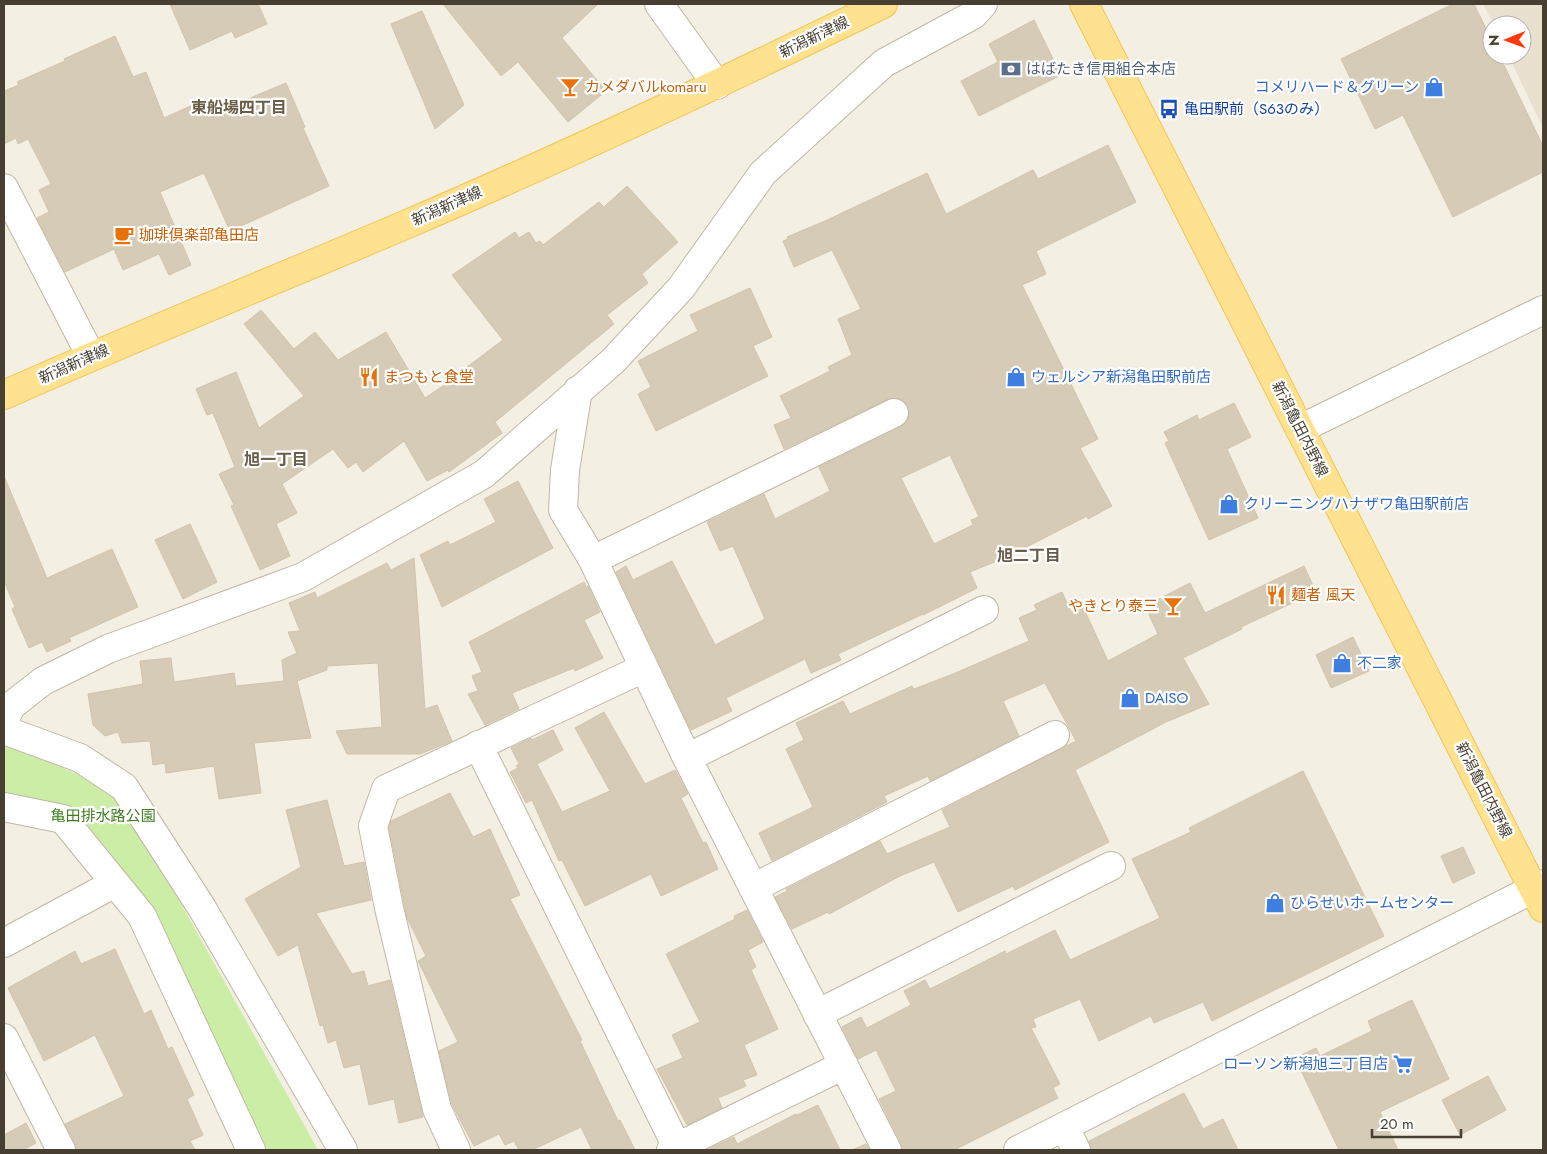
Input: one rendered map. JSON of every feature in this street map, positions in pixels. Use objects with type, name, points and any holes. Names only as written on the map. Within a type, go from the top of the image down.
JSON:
[{"type":"main road","name":"新潟新津線","points":[[4,395],[91,356],[406,224],[717,85],[883,4]]},
{"type":"main road","name":"新潟亀田内野線","points":[[1084,4],[1540,893]]},
{"type":"street","points":[[659,4],[717,85]]},
{"type":"street","points":[[4,721],[11,706],[43,681],[108,649],[303,577],[484,474],[613,361],[681,288],[763,173],[884,63],[973,15],[983,4]]},
{"type":"street","points":[[4,188],[91,356]]},
{"type":"street","points":[[1300,428],[1543,310]]},
{"type":"street","points":[[578,390],[565,470],[563,510],[593,560],[687,758],[887,1150]]},
{"type":"street","points":[[593,560],[894,413]]},
{"type":"street","points":[[687,758],[984,610]]},
{"type":"street","points":[[456,1150],[438,1109],[389,908],[373,826],[386,789],[644,668]]},
{"type":"street","points":[[4,730],[80,758],[124,787],[202,908],[343,1150]]},
{"type":"street","points":[[753,888],[1054,735]]},
{"type":"street","points":[[478,745],[674,1148],[844,1064]]},
{"type":"street","points":[[4,807],[63,819],[142,916],[251,1150]]},
{"type":"street","points":[[817,1014],[1111,866]]},
{"type":"street","points":[[4,943],[115,884]]},
{"type":"street","points":[[1018,1150],[1070,1139],[1540,893]]},
{"type":"street","points":[[4,1038],[61,1150]]},
{"type":"shaded area","points":[[1483,4],[1543,4],[1543,128],[1513,65],[1532,65],[1532,15],[1489,15]]},
{"type":"green space","name":"亀田排水路公園","points":[[4,745],[14,745],[120,794],[318,1150],[263,1150],[67,810],[4,799]]},
{"type":"building","points":[[170,4],[258,4],[267,24],[235,38],[232,31],[190,50]]},
{"type":"building","points":[[443,4],[598,4],[562,38],[606,91],[568,122],[518,62],[501,76]]},
{"type":"building","name":"コメリハード＆グリーン","points":[[1453,4],[1474,4],[1482,20],[1482,65],[1504,65],[1543,146],[1543,172],[1453,217],[1403,115],[1375,129],[1341,59]]},
{"type":"building","points":[[422,11],[464,105],[435,129],[391,24]]},
{"type":"building","points":[[1034,20],[1061,75],[979,116],[961,81],[998,62],[989,44]]},
{"type":"building","points":[[115,36],[133,77],[146,72],[164,118],[206,99],[212,114],[286,83],[305,127],[303,128],[329,186],[230,231],[204,173],[160,192],[191,265],[169,275],[159,254],[123,270],[114,249],[65,272],[37,218],[49,212],[39,190],[51,184],[28,139],[18,144],[16,138],[4,144],[4,91],[19,85],[17,82]]},
{"type":"building","points":[[1108,145],[1136,202],[1036,251],[1046,274],[1022,285],[1098,439],[1080,448],[1112,506],[1088,519],[1087,516],[1009,556],[970,572],[977,588],[838,654],[841,660],[811,673],[805,659],[726,698],[732,711],[691,730],[616,572],[626,566],[633,580],[672,561],[715,645],[765,619],[733,546],[720,551],[707,522],[764,494],[775,519],[830,491],[819,467],[901,427],[907,422],[909,415],[908,407],[903,400],[896,398],[888,399],[784,449],[774,425],[791,418],[780,396],[830,371],[828,367],[852,355],[838,319],[861,309],[832,250],[794,267],[783,241],[788,239],[787,237],[927,173],[946,214],[1033,170],[1038,179]],"holes":[[[950,455],[979,517],[971,520],[973,525],[934,544],[901,478]]]},
{"type":"building","points":[[627,186],[678,242],[642,274],[648,283],[607,315],[614,324],[495,422],[502,433],[449,472],[448,470],[427,481],[404,441],[363,472],[356,462],[348,468],[333,449],[282,484],[297,513],[276,524],[290,556],[260,570],[231,506],[234,505],[219,474],[235,467],[213,413],[207,415],[196,389],[236,372],[259,428],[304,396],[244,324],[261,310],[294,349],[315,332],[338,360],[386,332],[425,398],[464,372],[463,370],[503,340],[452,275],[515,232],[519,238],[529,232],[536,243],[540,241],[543,245],[599,202],[604,207]]},
{"type":"building","points":[[750,288],[772,337],[753,346],[768,376],[656,431],[638,394],[651,387],[638,361],[698,331],[690,315]]},
{"type":"building","points":[[1234,403],[1251,437],[1227,449],[1258,518],[1209,540],[1165,443],[1169,441],[1164,432],[1197,415],[1199,420]]},
{"type":"building","points":[[4,476],[47,578],[112,549],[138,607],[69,638],[71,641],[47,652],[42,642],[29,648],[12,609],[15,607],[4,581]]},
{"type":"building","points":[[518,481],[553,548],[442,607],[420,555],[448,541],[450,545],[496,522],[484,499]]},
{"type":"building","points":[[190,524],[217,582],[183,599],[155,540]]},
{"type":"building","points":[[414,558],[425,709],[437,705],[452,741],[420,754],[347,754],[336,731],[382,727],[378,663],[327,666],[327,670],[297,681],[311,738],[254,743],[261,793],[219,799],[214,766],[166,773],[165,763],[153,765],[150,741],[122,743],[118,732],[105,736],[93,725],[88,694],[143,684],[140,661],[171,658],[174,682],[234,673],[236,686],[284,681],[282,660],[297,653],[288,632],[300,631],[289,603],[315,592],[317,598],[387,563],[391,570]]},
{"type":"building","points":[[1304,566],[1316,592],[1241,627],[1242,629],[1183,658],[1209,704],[1166,722],[1075,770],[1109,842],[1015,890],[1013,886],[958,912],[934,862],[900,876],[829,914],[828,912],[792,929],[775,897],[787,891],[786,889],[880,841],[887,854],[950,827],[942,810],[1076,741],[1045,683],[1003,701],[1019,736],[930,781],[928,776],[884,796],[887,802],[772,861],[759,833],[813,807],[786,749],[804,740],[796,723],[843,701],[850,714],[912,686],[914,689],[953,674],[1029,641],[1019,618],[1037,610],[1034,605],[1062,592],[1071,612],[1083,607],[1108,661],[1158,634],[1145,606],[1190,583],[1205,613]]},
{"type":"building","points":[[584,582],[586,587],[588,586],[600,612],[584,620],[603,658],[575,671],[574,668],[512,693],[519,709],[485,725],[468,694],[478,691],[472,676],[482,672],[469,642]]},
{"type":"building","name":"不二家","points":[[1353,637],[1369,671],[1331,688],[1316,655]]},
{"type":"building","points":[[604,712],[645,784],[675,770],[688,794],[681,798],[703,843],[706,842],[718,869],[661,896],[651,874],[585,906],[562,860],[559,861],[532,800],[526,803],[510,772],[518,768],[516,766],[519,764],[511,748],[553,730],[563,750],[537,764],[562,812],[610,791],[575,728]]},
{"type":"building","points":[[1303,771],[1384,936],[1212,1021],[1203,1002],[1154,1023],[1151,1016],[1099,1041],[1080,999],[1033,1019],[1036,1027],[1031,1028],[1060,1084],[1053,1088],[1058,1098],[954,1150],[903,1150],[879,1099],[896,1091],[876,1050],[858,1059],[842,1027],[861,1017],[867,1028],[911,1005],[904,991],[925,980],[930,989],[1005,951],[1006,954],[1055,930],[1070,960],[1160,918],[1132,859],[1191,832],[1189,828]]},
{"type":"building","points":[[450,793],[473,837],[490,829],[520,895],[510,899],[582,1040],[580,1041],[618,1121],[620,1120],[635,1150],[592,1150],[581,1127],[532,1150],[519,1150],[514,1141],[505,1145],[499,1134],[474,1146],[460,1120],[452,1104],[439,1051],[458,1042],[418,961],[426,956],[407,918],[389,827],[391,821]]},
{"type":"building","points":[[327,800],[344,866],[364,862],[371,900],[316,913],[352,974],[364,971],[368,986],[390,980],[423,1117],[399,1123],[394,1099],[369,1105],[360,1064],[344,1068],[336,1040],[328,1043],[323,1025],[320,1026],[298,945],[278,956],[245,899],[301,867],[286,810]]},
{"type":"building","points":[[1463,847],[1475,873],[1453,883],[1441,856]]},
{"type":"building","points":[[747,910],[763,942],[748,950],[756,967],[751,970],[778,1029],[744,1045],[757,1075],[743,1080],[746,1086],[718,1098],[722,1108],[687,1125],[657,1069],[683,1058],[672,1035],[700,1022],[666,954],[735,919],[734,916]]},
{"type":"building","points":[[115,949],[144,1014],[151,1010],[168,1049],[172,1047],[194,1095],[187,1099],[203,1135],[190,1141],[195,1150],[77,1150],[65,1124],[124,1096],[95,1035],[44,1061],[8,988],[75,951],[81,964]]},
{"type":"building","points":[[1412,1000],[1449,1079],[1380,1112],[1398,1150],[1339,1150],[1295,1058],[1316,1048],[1320,1056],[1372,1031],[1368,1021]]},
{"type":"building","points":[[1488,1076],[1506,1110],[1460,1135],[1442,1100]]},
{"type":"building","points":[[1184,1093],[1203,1129],[1223,1119],[1238,1150],[1091,1150],[1089,1141]]},
{"type":"building","points":[[818,1105],[840,1150],[706,1150],[734,1137],[737,1144]]},
{"type":"building","points":[[26,1123],[36,1143],[23,1150],[4,1150],[4,1135]]},
{"type":"building","points":[[866,1144],[870,1150],[852,1150]]},
{"type":"place","name":"はばたき信用組合本店","points":[[1011,69]]},
{"type":"place","name":"カメダバルkomaru","points":[[570,87]]},
{"type":"place","name":"コメリハード＆グリーン","points":[[1434,87]]},
{"type":"place","name":"亀田駅前（S63のみ）","points":[[1169,109]]},
{"type":"place","name":"珈琲倶楽部亀田店","points":[[124,235]]},
{"type":"place","name":"まつもと食堂","points":[[369,377]]},
{"type":"place","name":"ウェルシア新潟亀田駅前店","points":[[1016,377]]},
{"type":"place","name":"クリーニングハナザワ亀田駅前店","points":[[1229,504]]},
{"type":"place","name":"麺者 風天","points":[[1276,595]]},
{"type":"place","name":"やきとり泰三","points":[[1173,606]]},
{"type":"place","name":"不二家","points":[[1342,663]]},
{"type":"place","name":"DAISO","points":[[1130,698]]},
{"type":"place","name":"ひらせいホームセンター","points":[[1275,903]]},
{"type":"place","name":"ローソン新潟旭三丁目店","points":[[1403,1064]]},
{"type":"district","name":"東船場四丁目","points":[[239,107]]},
{"type":"district","name":"旭一丁目","points":[[276,459]]},
{"type":"district","name":"旭二丁目","points":[[1029,555]]}]
